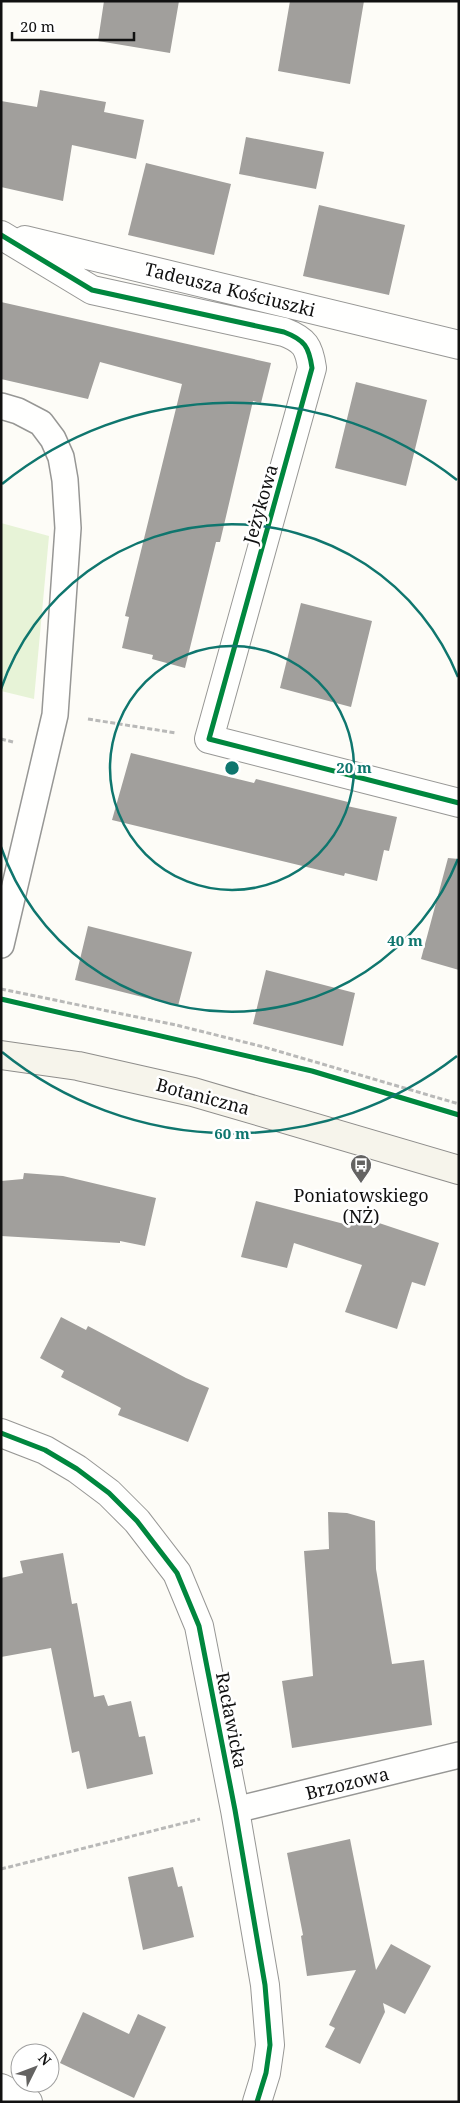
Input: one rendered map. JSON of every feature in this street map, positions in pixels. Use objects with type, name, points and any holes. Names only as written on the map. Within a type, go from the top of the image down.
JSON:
[{"type":"main road","name":"Botaniczna","points":[[1,1055],[78,1066],[193,1092],[459,1170]]},
{"type":"street","name":"Jeżykowa","points":[[1,235],[92,290],[284,332],[296,337],[309,349],[312,368],[208,739]]},
{"type":"street","name":"Tadeusza Kościuszki","points":[[1,235],[459,345]]},
{"type":"street","points":[[208,739],[459,803]]},
{"type":"street","name":"Racławicka","points":[[1,1433],[45,1450],[77,1469],[109,1493],[137,1521],[178,1573],[199,1626],[235,1810],[265,1985],[270,2045],[266,2073],[257,2102]]},
{"type":"street","points":[[1,2088],[28,2102]]},
{"type":"lane","points":[[1,406],[18,411],[41,423],[53,438],[61,457],[65,480],[68,528],[55,715],[1,945]]},
{"type":"lane","name":"Brzozowa","points":[[235,1810],[459,1755]]},
{"type":"path","points":[[120,724],[208,739]]},
{"type":"path","points":[[1,989],[176,1025],[264,1047],[459,1104]]},
{"type":"path","points":[[1,1870],[235,1810]]},
{"type":"green space","points":[[1,523],[49,536],[34,699],[1,691]]},
{"type":"building","points":[[104,1],[179,1],[170,53],[98,41]]},
{"type":"building","points":[[290,1],[364,1],[350,84],[278,71]]},
{"type":"building","points":[[40,90],[106,102],[104,112],[144,120],[136,159],[72,145],[63,201],[1,187],[1,101],[37,107]]},
{"type":"building","points":[[246,137],[324,152],[316,189],[239,174]]},
{"type":"building","points":[[146,163],[231,184],[214,255],[128,235]]},
{"type":"building","points":[[319,205],[405,225],[389,295],[303,276]]},
{"type":"building","points":[[1,302],[271,363],[261,403],[253,401],[220,542],[216,542],[185,668],[152,659],[153,655],[122,648],[129,617],[125,616],[182,384],[100,362],[88,399],[1,379]]},
{"type":"building","points":[[356,382],[427,400],[406,486],[335,468]]},
{"type":"building","points":[[301,603],[372,621],[351,707],[280,688]]},
{"type":"building","points":[[131,753],[254,783],[256,779],[348,802],[347,806],[397,817],[389,851],[384,850],[377,881],[345,873],[344,876],[112,820]]},
{"type":"building","points":[[448,858],[459,859],[459,970],[421,959]]},
{"type":"building","points":[[88,926],[192,952],[178,1006],[75,980]]},
{"type":"building","points":[[266,970],[355,993],[343,1046],[253,1024]]},
{"type":"building","points":[[24,1173],[63,1176],[156,1198],[145,1246],[120,1241],[120,1243],[1,1236],[1,1181],[23,1179]]},
{"type":"building","points":[[256,1201],[348,1225],[352,1214],[439,1243],[425,1286],[412,1282],[397,1329],[345,1312],[362,1265],[294,1243],[287,1268],[241,1257]]},
{"type":"building","points":[[61,1317],[86,1330],[88,1326],[186,1378],[209,1388],[188,1442],[118,1415],[121,1408],[61,1377],[64,1371],[40,1358]]},
{"type":"building","points":[[328,1512],[347,1513],[375,1521],[376,1569],[392,1664],[424,1660],[432,1725],[292,1748],[282,1681],[313,1676],[304,1551],[329,1549]]},
{"type":"building","points":[[63,1553],[72,1604],[77,1603],[94,1697],[104,1695],[108,1706],[131,1701],[139,1737],[145,1736],[153,1774],[87,1789],[79,1751],[72,1753],[51,1648],[1,1657],[1,1578],[23,1573],[20,1561]]},
{"type":"building","points":[[350,1839],[376,1970],[391,1944],[431,1966],[405,2014],[383,2003],[385,2012],[360,2064],[325,2047],[335,2028],[329,2025],[356,1970],[307,1976],[301,1936],[303,1935],[287,1853]]},
{"type":"building","points":[[173,1867],[178,1887],[182,1886],[194,1937],[143,1950],[128,1877]]},
{"type":"building","points":[[83,2012],[129,2034],[138,2014],[166,2027],[134,2098],[60,2063]]},
{"type":"cycle path","points":[[1,235],[92,290],[284,332],[297,338],[305,345],[312,368],[209,739],[459,803]]},
{"type":"cycle path","points":[[1,999],[312,1071],[459,1115]]},
{"type":"cycle path","points":[[1,1433],[45,1450],[77,1469],[109,1493],[137,1521],[177,1573],[199,1626],[235,1810],[265,1985],[270,2045],[266,2073],[257,2102]]},
{"type":"place","name":"Poniatowskiego (NŻ)","points":[[361,1184]]}]
